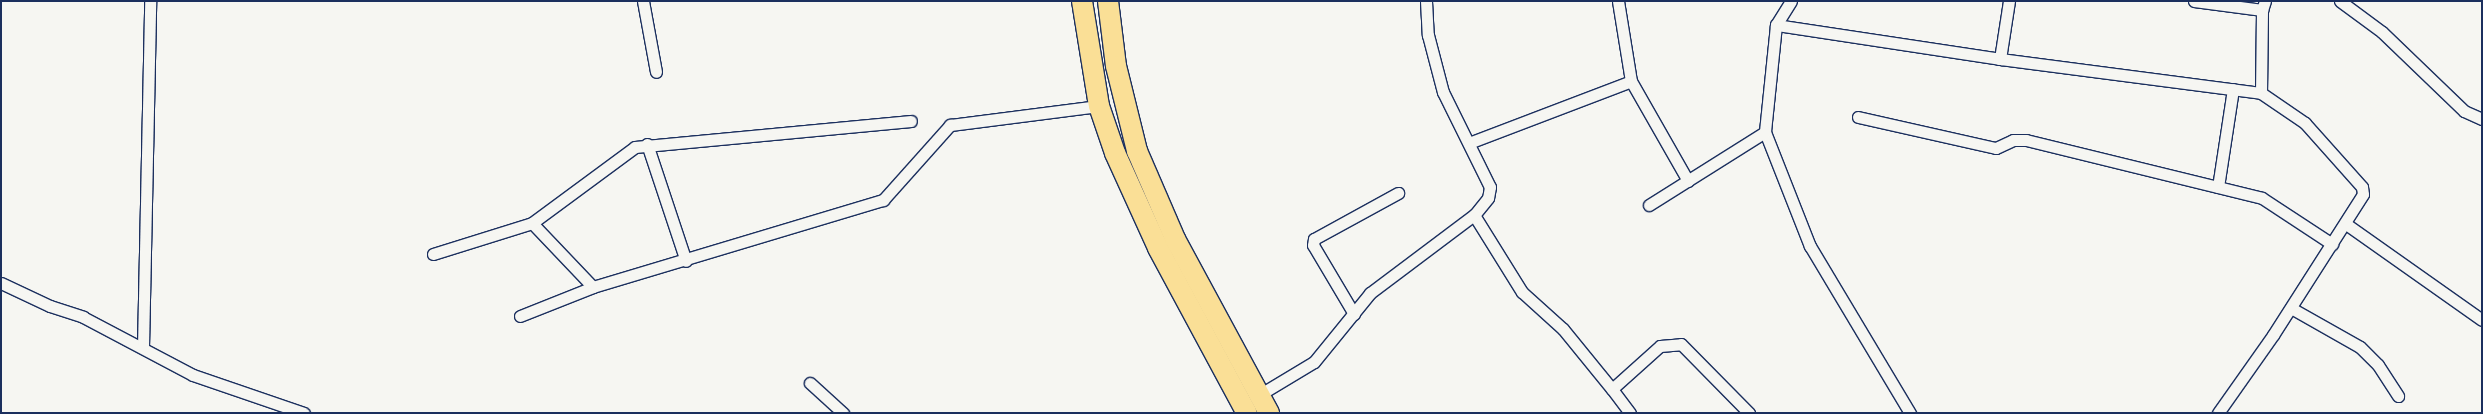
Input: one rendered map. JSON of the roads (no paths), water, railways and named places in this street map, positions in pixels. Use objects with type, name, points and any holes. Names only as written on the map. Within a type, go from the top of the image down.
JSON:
[{"type":"highway","points":[[1082,1],[1100,106],[1115,153],[1158,248],[1247,413]]},
{"type":"highway","points":[[1108,1],[1125,111],[1137,151],[1176,238],[1269,413]]},
{"type":"street","points":[[142,346],[150,1]]},
{"type":"street","points":[[643,1],[656,72]]},
{"type":"street","points":[[1259,394],[1314,362],[1354,314],[1393,274],[1474,215],[1488,198],[1490,187],[1443,92],[1428,35],[1426,1]]},
{"type":"street","points":[[1618,1],[1631,82],[1688,181]]},
{"type":"street","points":[[1790,1],[1776,25],[1765,132],[1810,246],[1910,413]]},
{"type":"street","points":[[2000,59],[2009,1]]},
{"type":"street","points":[[2194,1],[2264,6],[2261,93]]},
{"type":"street","points":[[2340,1],[2382,32],[2464,111],[2482,119]]},
{"type":"street","points":[[1776,25],[2000,59],[2261,93],[2305,123],[2362,187],[2363,194],[2346,224],[2291,308],[2218,413]]},
{"type":"street","points":[[1469,143],[1631,82]]},
{"type":"street","points":[[2218,187],[2233,89]]},
{"type":"street","points":[[520,316],[593,288],[883,200],[950,124],[1100,106]]},
{"type":"street","points":[[1858,117],[1996,148],[2013,140],[2026,140],[2262,198],[2332,244]]},
{"type":"street","points":[[433,254],[532,223],[626,152],[647,144],[911,121]]},
{"type":"street","points":[[1649,205],[1765,132]]},
{"type":"street","points":[[647,144],[686,261]]},
{"type":"street","points":[[1354,314],[1313,245],[1314,239],[1398,193]]},
{"type":"street","points":[[1474,215],[1522,292],[1563,330],[1630,413]]},
{"type":"street","points":[[532,223],[593,288]]},
{"type":"street","points":[[2346,224],[2482,320]]},
{"type":"street","points":[[1158,248],[1176,238]]},
{"type":"street","points":[[1,283],[50,306],[84,317],[142,346],[193,375],[304,413]]},
{"type":"street","points":[[2291,308],[2360,347],[2378,365],[2398,396]]},
{"type":"street","points":[[1612,389],[1660,346],[1681,344],[1749,413]]},
{"type":"street","points":[[810,383],[843,413]]}]
